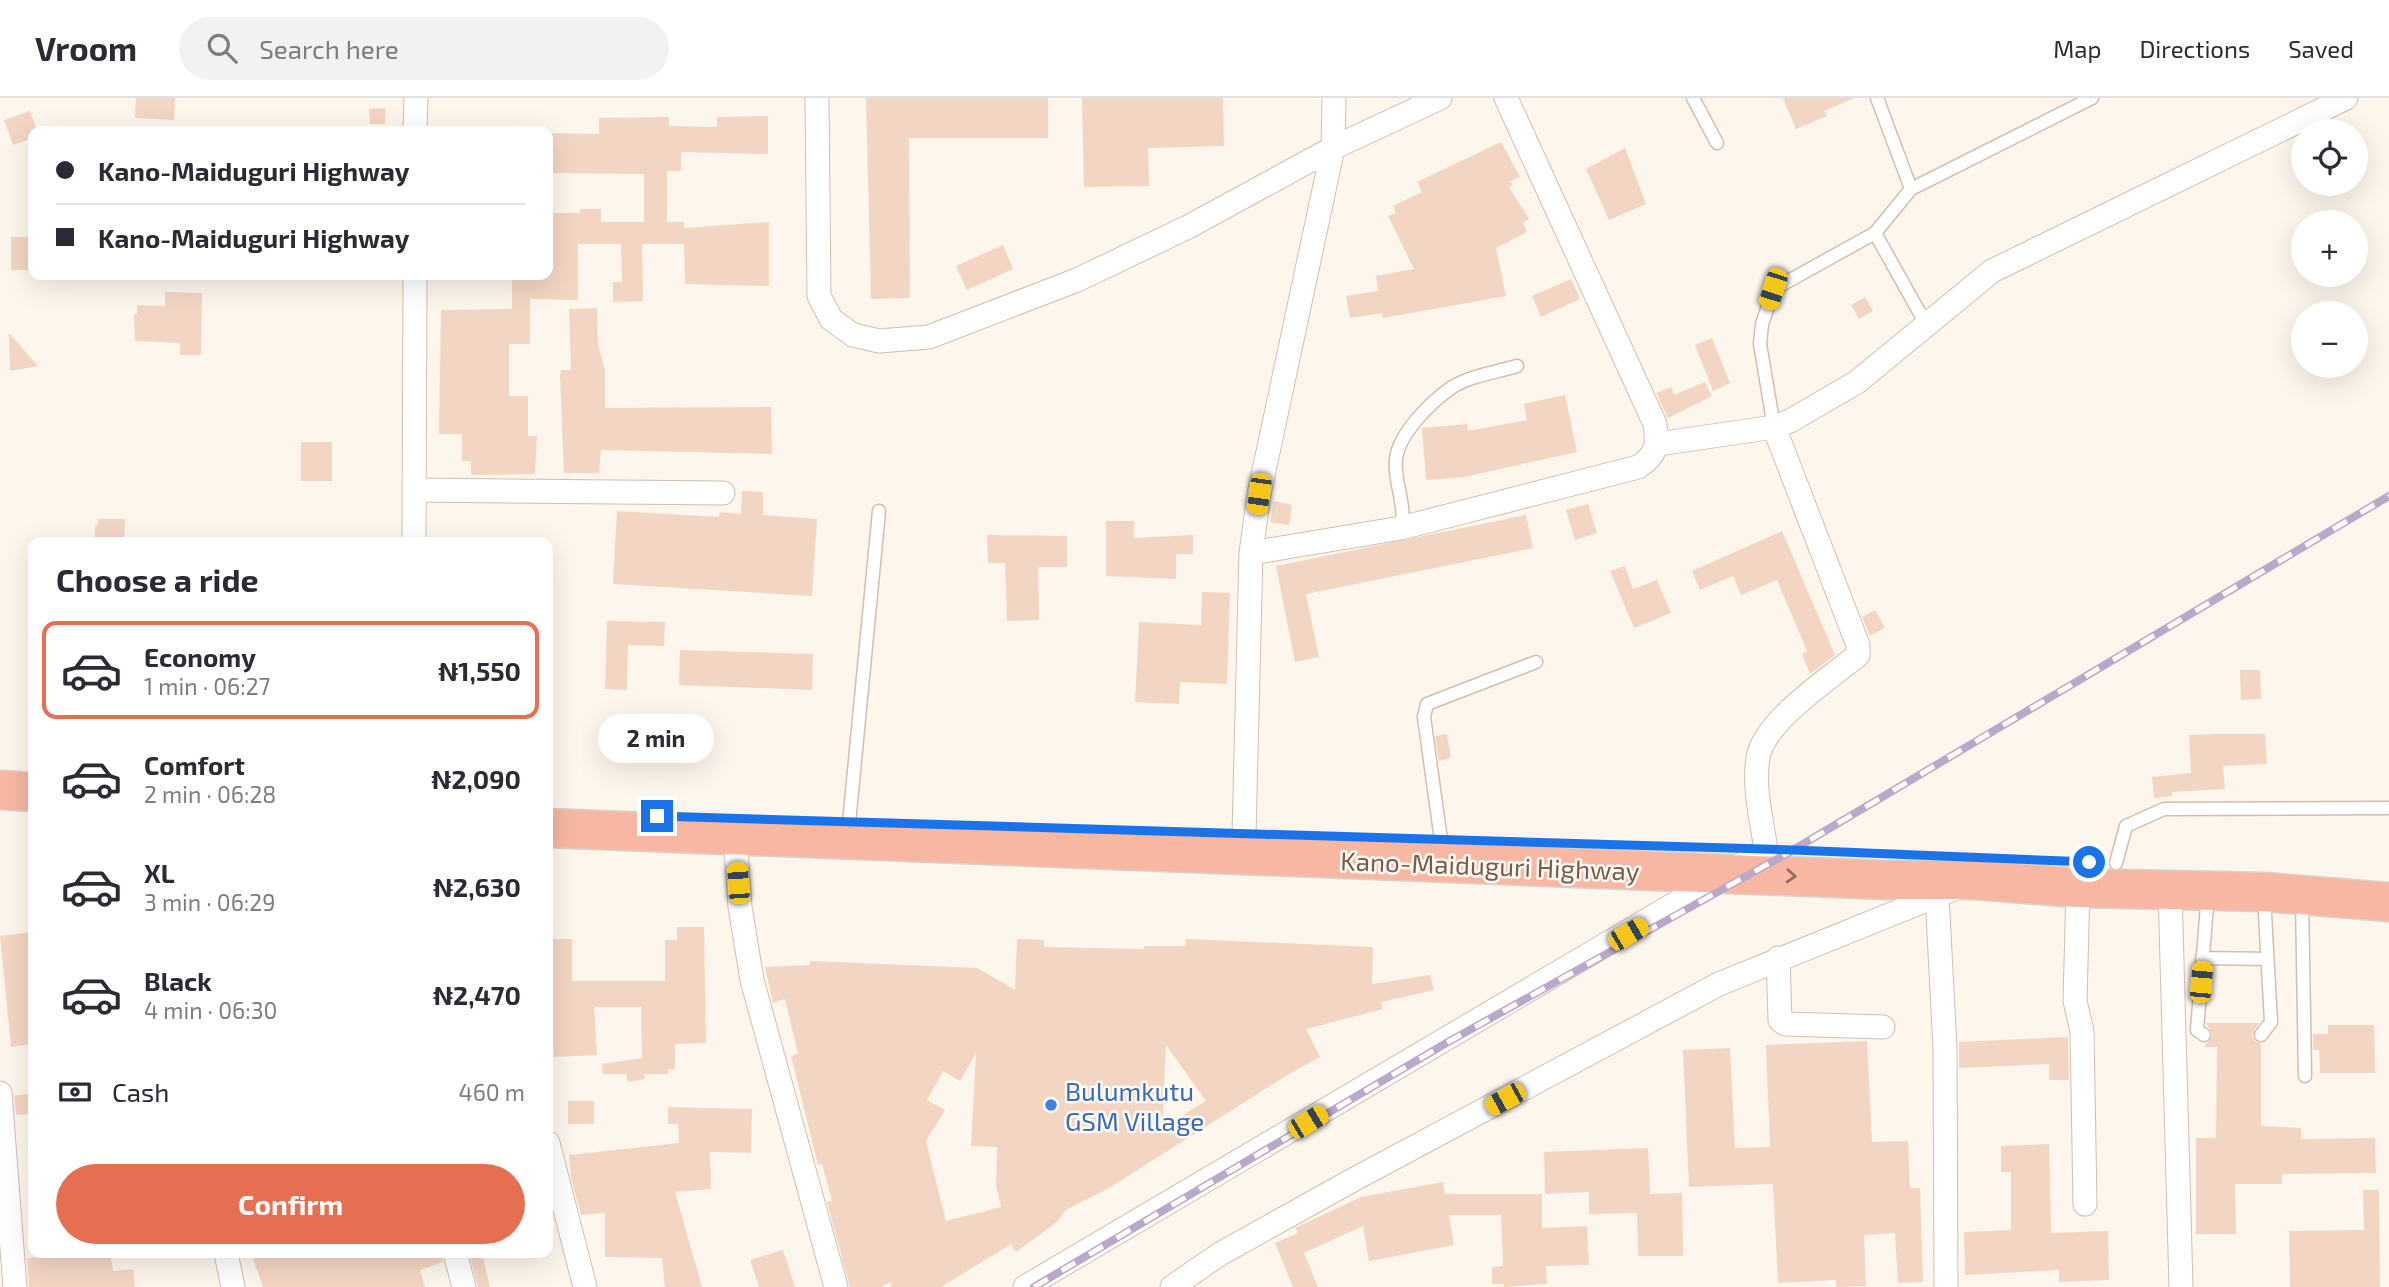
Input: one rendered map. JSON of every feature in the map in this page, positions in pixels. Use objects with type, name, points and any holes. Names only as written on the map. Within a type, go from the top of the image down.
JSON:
[{"type":"highway","points":[[0,790],[28,792]]},
{"type":"highway","points":[[0,808],[28,809]]},
{"type":"highway","name":"Kano-Maiduguri Highway","points":[[553,811],[849,823],[1766,850],[2116,863],[2389,877]]},
{"type":"highway","name":"Kano-Maiduguri Highway","points":[[553,828],[1730,874],[1975,880],[2078,888],[2264,892],[2389,902]]},
{"type":"street","points":[[415,126],[416,98]]},
{"type":"street","points":[[817,98],[819,296],[831,319],[853,335],[879,341],[929,337],[1077,280],[1188,227],[1334,148],[1440,98]]},
{"type":"street","points":[[1244,834],[1251,553],[1259,494],[1334,148],[1335,98]]},
{"type":"street","points":[[1251,553],[1401,527],[1638,467],[1652,458],[1658,444],[1656,424],[1506,98]]},
{"type":"street","points":[[1658,444],[1773,427],[1790,421],[1857,382],[1992,271],[2346,98]]},
{"type":"street","points":[[414,537],[415,280]]},
{"type":"street","points":[[1025,1287],[1730,874],[1766,850],[1758,797],[1758,756],[1779,720],[1858,655],[1858,645],[1773,427]]},
{"type":"street","points":[[414,490],[723,493]]},
{"type":"street","points":[[735,834],[740,907],[752,980],[836,1287]]},
{"type":"street","points":[[1157,1287],[1718,984],[1975,880]]},
{"type":"street","points":[[2078,888],[2075,1001],[2082,1031],[2085,1204]]},
{"type":"street","points":[[2170,889],[2181,1287]]},
{"type":"street","points":[[1937,895],[1945,1048],[1946,1287]]},
{"type":"street","points":[[1778,958],[1780,1020],[1810,1026],[1884,1027]]},
{"type":"street","points":[[0,1093],[15,1287]]},
{"type":"street","points":[[553,1163],[584,1287]]},
{"type":"street","points":[[1172,1287],[1220,1254]]},
{"type":"street","points":[[227,1258],[233,1287]]},
{"type":"street","points":[[456,1258],[464,1287]]},
{"type":"lane","points":[[1693,98],[1717,143]]},
{"type":"lane","points":[[1877,98],[1912,189]]},
{"type":"lane","points":[[1773,427],[1760,344],[1762,324],[1773,289],[1875,233],[1912,189],[2092,98]]},
{"type":"lane","points":[[1875,233],[1927,326]]},
{"type":"lane","points":[[1401,527],[1404,518],[1395,460],[1399,444],[1452,386],[1517,366]]},
{"type":"lane","points":[[849,823],[879,511]]},
{"type":"lane","points":[[1441,840],[1424,717],[1427,704],[1536,662]]},
{"type":"lane","points":[[2116,863],[2126,826],[2164,809],[2389,808]]},
{"type":"lane","points":[[2204,1035],[2197,1030],[2208,890]]},
{"type":"lane","points":[[2261,1035],[2271,1022],[2264,892]]},
{"type":"lane","points":[[2302,895],[2305,1076]]},
{"type":"lane","points":[[2203,958],[2267,959]]},
{"type":"building","points":[[136,98],[175,98],[174,120],[135,118]]},
{"type":"building","points":[[866,98],[1048,98],[1048,138],[909,138],[910,298],[871,299]]},
{"type":"building","points":[[1082,98],[1223,98],[1224,146],[1148,148],[1149,186],[1084,187]]},
{"type":"building","points":[[1783,98],[1854,98],[1824,111],[1827,116],[1796,129]]},
{"type":"building","points":[[385,108],[385,124],[370,124],[369,109]]},
{"type":"building","points":[[30,111],[35,126],[28,126],[28,140],[13,145],[4,120]]},
{"type":"building","points":[[768,116],[768,154],[681,152],[681,171],[667,171],[667,222],[684,222],[684,228],[769,222],[769,286],[685,284],[684,244],[642,244],[643,301],[613,302],[613,282],[622,282],[621,244],[578,244],[578,300],[530,299],[530,344],[509,344],[509,396],[528,396],[528,436],[537,436],[535,474],[471,475],[471,461],[462,461],[462,434],[439,434],[441,310],[512,309],[512,280],[553,280],[553,213],[580,213],[580,209],[601,209],[601,222],[644,222],[644,174],[553,173],[553,133],[599,134],[599,118],[669,117],[669,126],[717,127],[717,117]]},
{"type":"building","points":[[1501,142],[1520,177],[1510,181],[1513,185],[1509,187],[1529,219],[1523,223],[1527,232],[1496,248],[1506,296],[1383,318],[1382,313],[1350,318],[1346,296],[1378,291],[1376,276],[1414,269],[1388,216],[1396,213],[1393,206],[1422,192],[1417,182]]},
{"type":"building","points":[[1625,148],[1646,204],[1609,220],[1586,169]]},
{"type":"building","points":[[11,237],[28,237],[28,270],[11,270]]},
{"type":"building","points":[[1003,245],[1013,269],[967,290],[956,266]]},
{"type":"building","points":[[1571,279],[1580,299],[1541,317],[1532,296]]},
{"type":"building","points":[[165,292],[202,293],[201,355],[180,355],[180,343],[135,341],[134,314],[137,314],[137,305],[165,306]]},
{"type":"building","points":[[1865,297],[1873,311],[1859,319],[1851,305]]},
{"type":"building","points":[[597,308],[598,345],[605,370],[605,408],[771,407],[772,454],[601,450],[599,473],[564,473],[560,376],[561,370],[571,370],[569,309]]},
{"type":"building","points":[[9,333],[38,366],[10,371]]},
{"type":"building","points":[[1712,338],[1730,383],[1713,391],[1695,345]]},
{"type":"building","points":[[1705,382],[1712,396],[1668,418],[1656,393],[1671,387],[1674,395]]},
{"type":"building","points":[[1565,395],[1577,452],[1464,477],[1426,480],[1422,428],[1467,424],[1468,431],[1527,420],[1524,404]]},
{"type":"building","points":[[301,442],[332,442],[332,481],[301,481]]},
{"type":"building","points":[[742,491],[763,492],[763,515],[817,519],[812,596],[613,584],[617,511],[719,517],[720,512],[741,514]]},
{"type":"building","points":[[1274,501],[1292,505],[1289,525],[1270,522]]},
{"type":"building","points":[[1588,504],[1597,533],[1575,540],[1566,510]]},
{"type":"building","points":[[1526,515],[1533,548],[1306,594],[1319,657],[1295,662],[1276,566]]},
{"type":"building","points":[[98,519],[125,519],[124,537],[95,537],[95,525],[98,525]]},
{"type":"building","points":[[1106,521],[1134,521],[1134,538],[1193,535],[1193,554],[1176,554],[1176,579],[1106,576]]},
{"type":"building","points":[[1782,531],[1835,655],[1810,674],[1802,654],[1807,651],[1777,580],[1741,595],[1733,576],[1700,590],[1692,571]]},
{"type":"building","points":[[987,535],[1067,536],[1067,567],[1038,567],[1039,620],[1007,621],[1005,563],[988,563]]},
{"type":"building","points":[[1625,566],[1633,589],[1657,580],[1671,613],[1634,628],[1610,571]]},
{"type":"building","points":[[1202,592],[1230,593],[1227,684],[1180,682],[1179,704],[1135,702],[1139,622],[1201,625]]},
{"type":"building","points":[[1875,610],[1885,628],[1870,636],[1862,617]]},
{"type":"building","points":[[607,621],[665,622],[664,646],[628,645],[627,690],[605,689]]},
{"type":"building","points":[[680,650],[813,654],[812,690],[679,685]]},
{"type":"building","points":[[2240,670],[2260,670],[2261,699],[2241,700]]},
{"type":"building","points":[[1447,734],[1451,758],[1439,761],[1435,736]]},
{"type":"building","points":[[2265,734],[2267,764],[2223,766],[2225,789],[2172,792],[2172,796],[2154,798],[2152,777],[2191,773],[2189,735]]},
{"type":"building","points":[[677,927],[704,927],[706,1043],[675,1044],[675,1069],[668,1069],[668,1074],[644,1074],[645,1079],[628,1082],[626,1074],[603,1074],[602,1064],[642,1058],[641,1007],[594,1007],[597,1055],[554,1057],[553,939],[572,939],[572,981],[665,981],[665,940],[677,940]]},
{"type":"building","points":[[28,933],[28,1045],[11,1047],[0,936]]},
{"type":"building","points":[[1017,939],[1044,940],[1044,947],[1144,949],[1144,946],[1185,946],[1186,939],[1373,947],[1372,984],[1430,975],[1434,990],[1381,1002],[1383,1009],[1306,1029],[1320,1057],[1109,1188],[1066,1210],[1057,1222],[1016,1252],[1011,1244],[941,1287],[891,1287],[890,1282],[881,1287],[850,1287],[827,1202],[832,1201],[822,1164],[818,1165],[791,1056],[798,1054],[785,999],[773,1003],[765,967],[810,965],[810,961],[977,968],[1015,990]],"holes":[[[1166,1045],[1206,1101],[1162,1128]],[[976,1053],[971,1146],[997,1147],[996,1186],[1001,1207],[946,1221],[926,1141],[945,1110],[927,1100],[943,1071],[960,1081]]]},
{"type":"building","points":[[2206,1023],[2259,1023],[2252,1035],[2255,1041],[2261,1044],[2261,1126],[2301,1128],[2301,1139],[2375,1138],[2376,1173],[2282,1174],[2282,1184],[2235,1184],[2236,1234],[2196,1234],[2196,1138],[2216,1138],[2217,1047],[2204,1047],[2213,1035]]},
{"type":"building","points":[[2328,1025],[2374,1025],[2375,1073],[2320,1073],[2319,1050],[2313,1050],[2313,1034],[2328,1034]]},
{"type":"building","points":[[2068,1037],[2069,1080],[2049,1080],[2049,1064],[1959,1068],[1959,1042]]},
{"type":"building","points":[[1867,1041],[1872,1142],[1908,1141],[1910,1188],[1920,1188],[1923,1282],[1898,1283],[1895,1233],[1864,1235],[1866,1286],[1836,1287],[1836,1280],[1778,1283],[1773,1184],[1689,1187],[1683,1050],[1730,1048],[1735,1148],[1770,1147],[1766,1045]]},
{"type":"building","points":[[28,1094],[28,1114],[16,1115],[14,1096]]},
{"type":"building","points":[[568,1101],[594,1101],[594,1124],[568,1124]]},
{"type":"building","points":[[668,1107],[752,1109],[751,1153],[710,1152],[711,1189],[675,1192],[702,1287],[665,1287],[662,1258],[605,1257],[605,1213],[581,1215],[571,1177],[569,1155],[679,1143],[678,1124],[668,1124]]},
{"type":"building","points":[[2049,1144],[2051,1233],[2108,1231],[2109,1280],[2059,1282],[2059,1270],[1965,1275],[1964,1232],[2011,1230],[2011,1172],[2001,1172],[2001,1146]]},
{"type":"building","points":[[1648,1148],[1650,1194],[1682,1193],[1683,1256],[1638,1256],[1637,1213],[1589,1214],[1589,1192],[1545,1194],[1544,1152]]},
{"type":"building","points":[[1443,1182],[1445,1194],[1542,1194],[1542,1228],[1587,1226],[1589,1265],[1546,1266],[1547,1284],[1504,1287],[1504,1284],[1492,1284],[1492,1267],[1503,1266],[1501,1215],[1449,1215],[1454,1245],[1369,1261],[1363,1226],[1304,1253],[1318,1287],[1293,1287],[1275,1243],[1298,1233],[1295,1228],[1361,1197]]},
{"type":"building","points":[[2363,1190],[2379,1190],[2380,1287],[2290,1287],[2289,1231],[2364,1230]]},
{"type":"building","points":[[783,1250],[795,1287],[759,1287],[750,1260]]},
{"type":"building","points":[[27,1258],[111,1258],[113,1271],[133,1269],[135,1287],[29,1287]]},
{"type":"building","points":[[253,1258],[442,1258],[443,1262],[420,1270],[425,1287],[263,1287]]},
{"type":"building","points":[[470,1258],[483,1258],[490,1287],[478,1287]]},
{"type":"railway","points":[[1034,1287],[1448,1042],[1793,850],[2389,496]]},
{"type":"place","name":"Bulumkutu GSM Village","points":[[1051,1105]]},
{"type":"route","points":[[657,816],[1793,850],[2089,862]]}]
